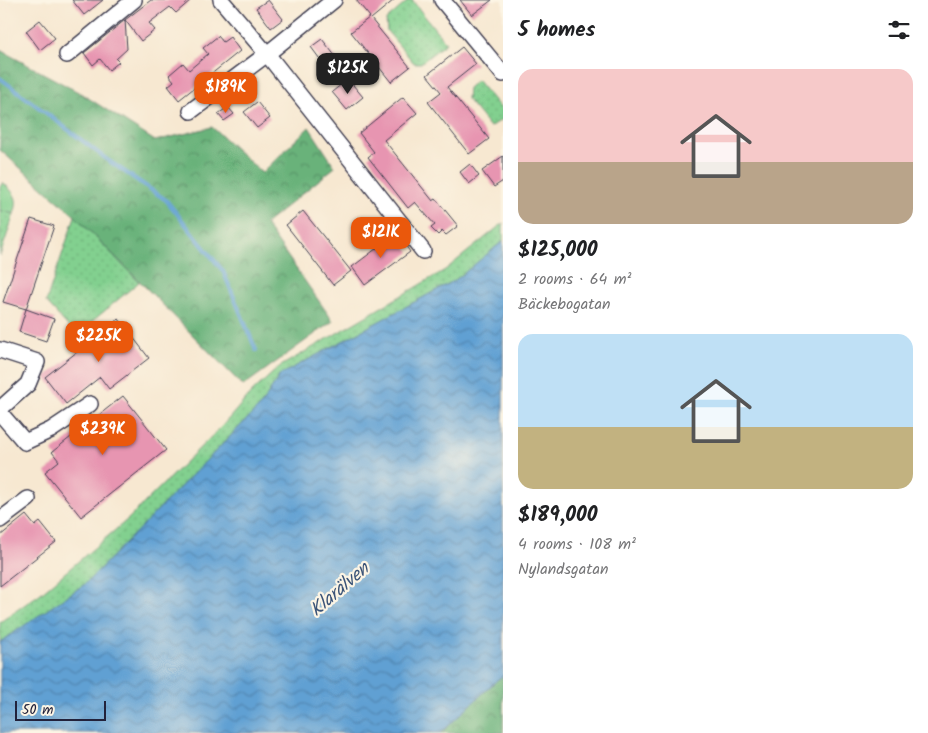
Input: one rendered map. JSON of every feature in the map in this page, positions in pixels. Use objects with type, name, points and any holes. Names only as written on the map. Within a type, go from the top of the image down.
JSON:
[{"type":"street","points":[[67,55],[134,0]]},
{"type":"street","points":[[221,0],[267,54],[423,252]]},
{"type":"street","points":[[191,111],[267,54],[334,0]]},
{"type":"street","points":[[442,0],[503,74]]},
{"type":"street","points":[[0,350],[37,362],[28,384],[0,409]]},
{"type":"street","points":[[0,413],[25,442],[51,430],[90,404]]},
{"type":"street","points":[[0,520],[28,499]]},
{"type":"green space","points":[[409,0],[412,0],[446,43],[421,63],[414,63],[387,31],[386,20]]},
{"type":"green space","points":[[0,50],[82,94],[155,141],[212,127],[262,173],[309,127],[335,167],[265,224],[333,321],[243,386],[75,216],[0,150]]},
{"type":"green space","points":[[477,80],[503,111],[503,119],[490,127],[467,99],[468,88]]},
{"type":"green space","points":[[3,182],[15,196],[16,208],[14,214],[0,210],[0,187]]},
{"type":"green space","points":[[0,210],[14,214],[0,256]]},
{"type":"green space","points":[[75,216],[139,282],[76,335],[46,302]]},
{"type":"green space","points":[[503,223],[503,241],[457,279],[280,375],[262,404],[85,584],[0,642],[0,622],[41,593],[128,519],[223,425],[251,393],[279,367],[445,270]]},
{"type":"green space","points":[[503,676],[503,733],[441,733],[498,679]]},
{"type":"water","name":"Klarälven","points":[[503,241],[503,676],[441,733],[0,733],[0,642],[85,584],[262,404],[280,375],[457,279]]},
{"type":"building","points":[[72,0],[103,0],[84,15]]},
{"type":"building","points":[[151,0],[191,0],[176,13],[170,7],[149,23],[155,30],[141,41],[125,20]]},
{"type":"building","points":[[268,0],[283,19],[271,28],[256,8]]},
{"type":"building","points":[[356,0],[394,0],[371,19],[410,67],[391,82],[351,32],[370,17]]},
{"type":"building","points":[[460,0],[492,0],[472,15]]},
{"type":"building","points":[[40,20],[55,38],[40,50],[26,31]]},
{"type":"building","points":[[125,20],[127,49],[116,59],[119,62],[109,70],[100,59],[93,65],[84,53]]},
{"type":"building","points":[[218,36],[223,42],[230,37],[240,51],[179,100],[168,86],[174,81],[169,75],[183,63],[189,70],[208,54],[203,48]]},
{"type":"building","points":[[322,39],[336,57],[325,66],[311,47]]},
{"type":"building","points":[[462,47],[476,64],[447,87],[489,139],[469,154],[428,102],[441,92],[427,75]]},
{"type":"building","points":[[348,79],[363,97],[347,110],[332,92]]},
{"type":"building","points":[[403,97],[417,113],[384,140],[433,201],[436,199],[458,226],[446,235],[442,231],[438,235],[431,228],[435,225],[415,202],[408,208],[368,157],[374,152],[359,133]]},
{"type":"building","points":[[257,102],[270,118],[257,128],[244,112]]},
{"type":"building","points":[[228,107],[234,114],[224,121],[218,114]]},
{"type":"building","points":[[503,156],[503,181],[494,187],[482,171]]},
{"type":"building","points":[[470,164],[479,176],[469,184],[460,172]]},
{"type":"building","points":[[303,211],[351,271],[333,285],[286,225]]},
{"type":"building","points":[[31,219],[54,226],[26,309],[3,302]]},
{"type":"building","points":[[397,233],[410,252],[365,285],[352,267]]},
{"type":"building","points":[[26,309],[54,319],[46,341],[19,332]]},
{"type":"building","points":[[119,319],[149,358],[109,389],[100,377],[66,404],[45,377]]},
{"type":"building","points":[[123,396],[166,450],[81,517],[45,472],[59,461],[52,452]]},
{"type":"building","points":[[26,515],[35,526],[40,522],[56,542],[0,586],[0,536]]},
{"type":"waterway","points":[[0,78],[109,161],[166,200],[223,271],[256,350]]}]
